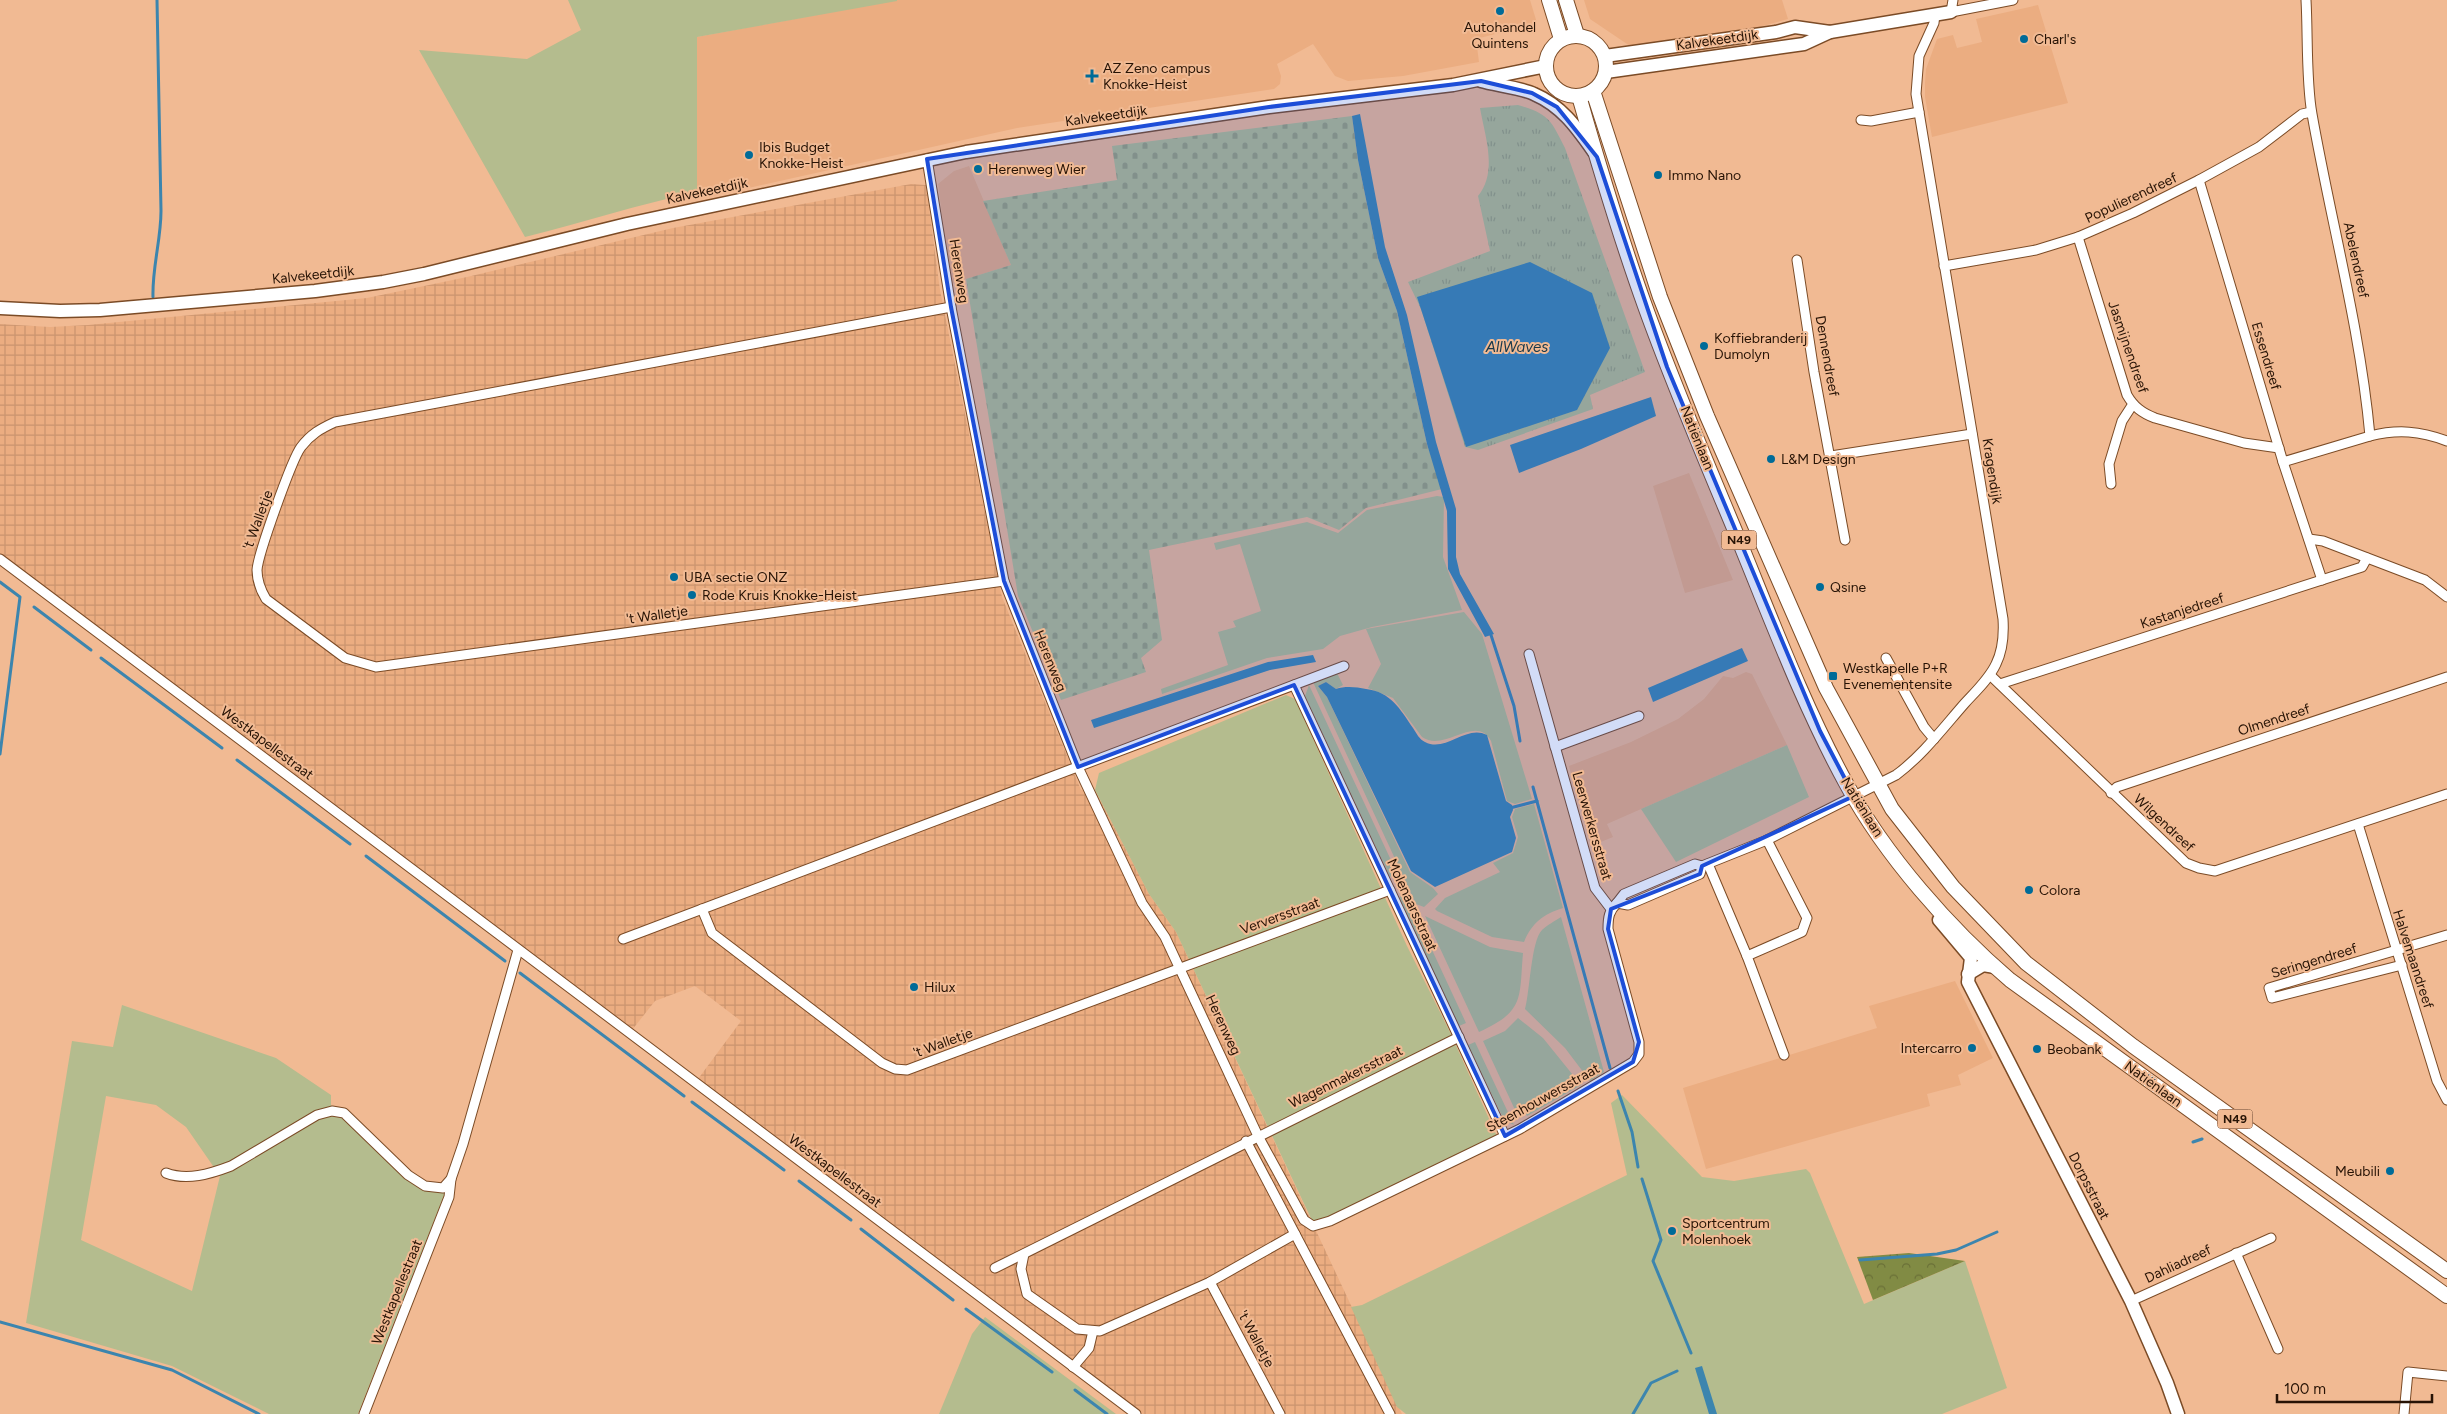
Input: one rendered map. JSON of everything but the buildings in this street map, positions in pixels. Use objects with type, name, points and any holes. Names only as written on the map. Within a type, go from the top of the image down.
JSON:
[{"type":"main road","points":[[1550,0],[1562,39]]},
{"type":"main road","points":[[1566,0],[1577,35]]},
{"type":"main road","points":[[1577,35],[1584,36],[1597,44],[1605,56],[1606,72],[1602,82],[1593,91],[1579,96],[1566,95],[1555,88],[1548,78],[1546,66],[1548,53],[1562,39],[1577,35]]},
{"type":"main road","name":"Natiënlaan","points":[[1593,91],[1660,297],[1707,416],[1826,688],[1892,809],[1953,887],[2026,963],[2118,1035],[2447,1271]]},
{"type":"main road","name":"Natiënlaan","points":[[1579,96],[1643,302],[1674,384],[1817,724],[1854,796],[1885,844],[1932,901],[1995,967],[2127,1065],[2447,1296]]},
{"type":"street","name":"Kalvekeetdijk","points":[[1606,72],[1804,44],[1830,32],[1935,14],[1952,6],[2014,0]]},
{"type":"street","name":"Abelendreef","points":[[2306,0],[2311,112],[2358,338],[2365,379],[2370,436]]},
{"type":"street","name":"Kragendijk","points":[[1877,784],[1889,779],[1907,766],[1934,739],[1990,675],[2000,655],[2004,631],[1918,112],[1916,81],[1919,56],[1934,24],[1935,14]]},
{"type":"street","name":"Kalvekeetdijk","points":[[1605,56],[1776,32],[1794,27],[1830,32]]},
{"type":"street","name":"Kalvekeetdijk","points":[[0,308],[60,311],[100,310],[315,292],[383,282],[424,274],[628,224],[966,152],[1269,107],[1481,81],[1546,66]]},
{"type":"street","name":"Kalvekeetdijk","points":[[1481,81],[1532,93],[1557,106],[1576,126],[1597,157]]},
{"type":"street","points":[[1861,120],[1918,112]]},
{"type":"street","name":"Populierendreef","points":[[1944,266],[2036,250],[2078,237],[2133,213],[2199,180],[2259,147],[2302,114],[2311,112]]},
{"type":"street","name":"Herenweg","points":[[927,160],[950,307],[1004,581],[1078,767],[1142,903],[1165,937],[1258,1136],[1299,1213],[1304,1220],[1313,1226]]},
{"type":"street","name":"Essendreef","points":[[2199,180],[2283,462],[2322,580]]},
{"type":"street","name":"Jasmijnendreef","points":[[2078,237],[2127,395],[2133,404],[2142,413],[2155,418],[2244,443],[2279,448]]},
{"type":"street","name":"Dennendreef","points":[[1798,260],[1814,372],[1845,540]]},
{"type":"street","name":"'t Walletje","points":[[950,307],[335,422],[313,432],[299,449],[260,552],[257,578],[260,589],[266,599],[345,658],[376,667],[1004,581]]},
{"type":"street","points":[[2111,484],[2109,464],[2122,421],[2133,404]]},
{"type":"street","points":[[2283,462],[2387,431],[2410,431],[2447,441]]},
{"type":"street","points":[[1831,456],[1972,434]]},
{"type":"street","points":[[2309,539],[2323,541],[2425,580],[2447,597]]},
{"type":"street","name":"Kastanjedreef","points":[[2000,684],[2362,567],[2367,558]]},
{"type":"street","name":"Westkapellestraat","points":[[0,559],[1136,1414]]},
{"type":"street","name":"Leerwerkersstraat","points":[[1529,654],[1595,888],[1614,906]]},
{"type":"street","points":[[1886,658],[1924,727],[1934,739]]},
{"type":"street","points":[[623,939],[1344,666]]},
{"type":"street","name":"Wilgendreef","points":[[1990,675],[2186,863],[2199,868],[2215,871],[2447,794]]},
{"type":"street","name":"Olmendreef","points":[[2111,793],[2117,787],[2447,677]]},
{"type":"street","name":"Molenaarsstraat","points":[[1294,685],[1505,1136]]},
{"type":"street","points":[[1555,747],[1639,716]]},
{"type":"street","points":[[1614,906],[1628,906],[1700,874],[1705,865],[1767,840],[1877,784]]},
{"type":"street","name":"Halvemaandreef","points":[[2358,824],[2436,1081],[2447,1100]]},
{"type":"street","points":[[1748,956],[1802,932],[1807,918],[1767,840]]},
{"type":"street","points":[[1705,865],[1748,956],[1784,1055]]},
{"type":"street","name":"Verversstraat","points":[[1180,968],[1390,890]]},
{"type":"street","name":"Dorpsstraat","points":[[1932,901],[1935,916],[1971,958],[1971,972],[1968,982],[2131,1301],[2168,1383],[2178,1414]]},
{"type":"street","name":"Steenhouwersstraat","points":[[1313,1226],[1330,1221],[1505,1136],[1633,1062],[1639,1054],[1639,1042],[1608,929],[1608,918],[1614,906]]},
{"type":"street","name":"'t Walletje","points":[[702,910],[712,933],[882,1063],[895,1069],[907,1070],[926,1064],[1180,968]]},
{"type":"street","name":"Seringendreef","points":[[2402,965],[2272,998],[2269,988],[2389,954],[2395,949],[2447,935]]},
{"type":"street","name":"Westkapellestraat","points":[[364,1414],[449,1197],[451,1178],[463,1144],[518,950]]},
{"type":"street","points":[[1971,972],[1983,965],[1995,967]]},
{"type":"street","name":"Wagenmakersstraat","points":[[1246,1141],[1459,1037]]},
{"type":"street","points":[[166,1173],[174,1176],[200,1176],[216,1172],[231,1166],[317,1115],[332,1111],[348,1116],[408,1175],[425,1186],[443,1188],[451,1178]]},
{"type":"street","points":[[995,1268],[1246,1141],[1390,1414]]},
{"type":"street","points":[[1024,1254],[1021,1269],[1027,1294],[1077,1329],[1092,1332],[1100,1331],[1210,1282],[1295,1234]]},
{"type":"street","name":"Dahliadreef","points":[[2131,1301],[2271,1238]]},
{"type":"street","points":[[2236,1253],[2278,1349]]},
{"type":"street","name":"'t Walletje","points":[[1210,1282],[1280,1414]]},
{"type":"street","points":[[1073,1367],[1089,1348],[1092,1332]]},
{"type":"street","points":[[2404,1414],[2408,1372],[2447,1376]]},
{"type":"highlighted area","points":[[1481,81],[1532,93],[1557,107],[1597,157],[1667,367],[1820,731],[1854,796],[1702,866],[1700,874],[1611,909],[1608,929],[1639,1042],[1633,1062],[1505,1136],[1294,685],[1078,767],[1004,581],[951,307],[927,159],[1269,107]]},
{"type":"shaded area","points":[[897,0],[1530,0],[1537,23],[1476,39],[1479,62],[1403,76],[1348,81],[1335,76],[1313,44],[1277,64],[1281,76],[1280,84],[1274,89],[1017,128],[699,199],[697,192],[697,37]]},
{"type":"shaded area","points":[[1584,0],[1782,0],[1788,19],[1752,29],[1630,46],[1590,19]]},
{"type":"shaded area","points":[[2038,5],[2068,103],[1932,137],[1925,97],[1925,83],[1926,69],[1937,39],[1953,35],[1957,48],[1982,42],[1976,19]]},
{"type":"shaded area","points":[[969,166],[1011,265],[951,284],[938,184],[954,171]]},
{"type":"shaded area","points":[[911,184],[926,185],[940,290],[1002,597],[1081,790],[1095,790],[1149,894],[1176,932],[1402,1414],[1143,1414],[698,1079],[741,1021],[695,986],[655,1001],[632,1030],[0,554],[0,324],[50,327],[88,325],[367,298],[467,277],[673,228]]},
{"type":"shaded area","points":[[1689,473],[1733,580],[1685,593],[1653,486]]},
{"type":"shaded area","points":[[1746,672],[1752,674],[1787,745],[1607,824],[1613,837],[1591,846],[1569,766],[1631,742],[1678,719],[1704,699],[1723,676],[1733,678]]},
{"type":"shaded area","points":[[1955,981],[1993,1058],[1958,1075],[1961,1085],[1927,1094],[1930,1106],[1706,1169],[1683,1088],[1877,1028],[1869,1006]]},
{"type":"green space","points":[[568,0],[897,1],[697,37],[697,192],[525,237],[419,50],[527,59],[581,30]]},
{"type":"green space","points":[[1518,105],[1543,115],[1548,119],[1565,148],[1645,372],[1590,395],[1593,409],[1478,450],[1465,447],[1421,309],[1408,282],[1490,251],[1478,196],[1484,186],[1489,165],[1487,142],[1480,108]]},
{"type":"green space","points":[[1352,116],[1358,160],[1378,258],[1397,311],[1427,444],[1442,489],[1366,508],[1339,530],[1307,517],[1149,550],[1162,640],[1141,658],[1146,672],[1061,700],[1018,596],[966,279],[1011,265],[983,201],[1117,180],[1112,146]]},
{"type":"green space","points":[[1437,496],[1444,497],[1443,557],[1462,610],[1372,627],[1340,636],[1323,649],[1267,658],[1162,694],[1161,689],[1228,665],[1218,632],[1236,627],[1233,621],[1261,611],[1240,544],[1216,550],[1214,543],[1307,522],[1338,533],[1367,510]]},
{"type":"green space","points":[[1464,612],[1482,634],[1532,799],[1515,804],[1507,801],[1491,741],[1485,733],[1469,732],[1431,741],[1422,737],[1393,698],[1368,688],[1381,664],[1366,629]]},
{"type":"green space","points":[[1337,673],[1343,685],[1336,689],[1326,682],[1318,686],[1327,697],[1410,872],[1433,888],[1438,894],[1424,907],[1416,904],[1313,682]]},
{"type":"green space","points":[[1309,685],[1397,873],[1390,877],[1305,696]]},
{"type":"green space","points":[[1286,695],[1295,699],[1407,946],[1449,1030],[1500,1143],[1316,1229],[1176,932],[1149,894],[1095,790],[1099,773]]},
{"type":"green space","points":[[1787,745],[1809,797],[1676,862],[1641,809]]},
{"type":"green space","points":[[1534,804],[1563,908],[1539,920],[1524,942],[1492,937],[1437,911],[1435,909],[1445,898],[1500,872],[1493,863],[1513,853],[1518,837],[1512,817],[1515,809]]},
{"type":"green space","points":[[1406,894],[1466,1023],[1459,1026],[1399,897]]},
{"type":"green space","points":[[1425,916],[1490,947],[1523,953],[1521,982],[1517,1002],[1505,1017],[1479,1032]]},
{"type":"green space","points":[[1561,917],[1604,1072],[1590,1081],[1565,1048],[1525,1009],[1533,955],[1538,936],[1544,928]]},
{"type":"green space","points":[[122,1005],[276,1058],[331,1095],[331,1105],[426,1190],[445,1193],[358,1414],[269,1414],[172,1366],[26,1323],[72,1041],[113,1047]],"holes":[[[106,1096],[156,1105],[186,1127],[220,1176],[192,1291],[81,1240]]]},
{"type":"green space","points":[[1518,1018],[1543,1038],[1581,1085],[1527,1116],[1524,1109],[1516,1112],[1483,1041],[1505,1031]]},
{"type":"green space","points":[[1475,1042],[1514,1125],[1504,1120],[1468,1045]]},
{"type":"green space","name":"Sportcentrum Molenhoek","points":[[1622,1095],[1702,1177],[1734,1181],[1806,1169],[1810,1173],[1864,1304],[1965,1261],[2007,1388],[1942,1414],[1406,1414],[1397,1407],[1351,1307],[1362,1305],[1627,1175],[1611,1103]]},
{"type":"green space","points":[[1909,1253],[1965,1261],[1873,1300],[1857,1257]]},
{"type":"green space","points":[[985,1317],[1116,1414],[939,1414],[972,1334]]},
{"type":"water","points":[[1360,114],[1385,247],[1407,315],[1436,442],[1456,509],[1456,557],[1460,574],[1494,634],[1485,637],[1448,569],[1447,511],[1427,444],[1397,311],[1378,258],[1358,160],[1352,116]]},
{"type":"water","name":"AllWaves","points":[[1530,262],[1592,293],[1610,348],[1577,410],[1466,447],[1417,297]]},
{"type":"water","points":[[1651,397],[1656,416],[1581,449],[1519,473],[1510,445]]},
{"type":"water","points":[[1742,648],[1748,661],[1653,702],[1648,688]]},
{"type":"water","points":[[1313,655],[1316,662],[1270,670],[1094,728],[1091,720],[1268,662]]},
{"type":"water","points":[[1326,682],[1336,689],[1354,687],[1382,694],[1394,702],[1418,736],[1425,742],[1441,744],[1471,733],[1487,735],[1506,801],[1512,805],[1513,810],[1510,817],[1516,838],[1512,852],[1435,887],[1411,871],[1327,697],[1318,686]]},
{"type":"water","points":[[1702,1366],[1717,1414],[1709,1414],[1695,1368]]},
{"type":"waterway","points":[[153,297],[161,211],[157,0]]},
{"type":"waterway","points":[[0,582],[20,597],[0,754]]},
{"type":"waterway","points":[[34,607],[91,650]]},
{"type":"waterway","points":[[1490,632],[1514,706],[1520,741]]},
{"type":"waterway","points":[[101,658],[222,748]]},
{"type":"waterway","points":[[237,760],[350,844]]},
{"type":"waterway","points":[[1533,787],[1610,1068]]},
{"type":"waterway","points":[[1510,808],[1537,801]]},
{"type":"waterway","points":[[366,856],[505,961]]},
{"type":"waterway","points":[[520,973],[684,1096]]},
{"type":"waterway","points":[[1618,1091],[1632,1132],[1638,1167]]},
{"type":"waterway","points":[[692,1102],[784,1170]]},
{"type":"waterway","points":[[2193,1142],[2202,1139]]},
{"type":"waterway","points":[[1642,1179],[1661,1240],[1653,1261],[1691,1353]]},
{"type":"waterway","points":[[799,1181],[851,1220]]},
{"type":"waterway","points":[[861,1229],[953,1300]]},
{"type":"waterway","points":[[1860,1260],[1937,1254],[1956,1250],[1997,1232]]},
{"type":"waterway","points":[[966,1309],[1052,1372]]},
{"type":"waterway","points":[[0,1322],[172,1370],[259,1414]]},
{"type":"waterway","points":[[1633,1414],[1651,1383],[1677,1371]]},
{"type":"waterway","points":[[1075,1390],[1107,1414]]},
{"type":"place","name":"Autohandel Quintens","points":[[1500,11]]},
{"type":"place","name":"Charl's","points":[[2024,39]]},
{"type":"place","name":"AZ Zeno campus Knokke-Heist","points":[[1092,76]]},
{"type":"place","name":"Ibis Budget Knokke-Heist","points":[[749,155]]},
{"type":"place","name":"Herenweg Wier","points":[[978,169]]},
{"type":"place","name":"Immo Nano","points":[[1658,175]]},
{"type":"place","name":"Koffiebranderij Dumolyn","points":[[1704,346]]},
{"type":"place","name":"L&M Design","points":[[1771,459]]},
{"type":"place","name":"UBA sectie ONZ","points":[[674,577]]},
{"type":"place","name":"Qsine","points":[[1820,587]]},
{"type":"place","name":"Rode Kruis Knokke-Heist","points":[[692,595]]},
{"type":"place","name":"Westkapelle P+R Evenementensite","points":[[1833,676]]},
{"type":"place","name":"Colora","points":[[2029,890]]},
{"type":"place","name":"Hilux","points":[[914,987]]},
{"type":"place","name":"Intercarro","points":[[1972,1048]]},
{"type":"place","name":"Beobank","points":[[2037,1049]]},
{"type":"place","name":"Meubili","points":[[2390,1171]]},
{"type":"place","name":"Sportcentrum Molenhoek","points":[[1672,1231]]}]
